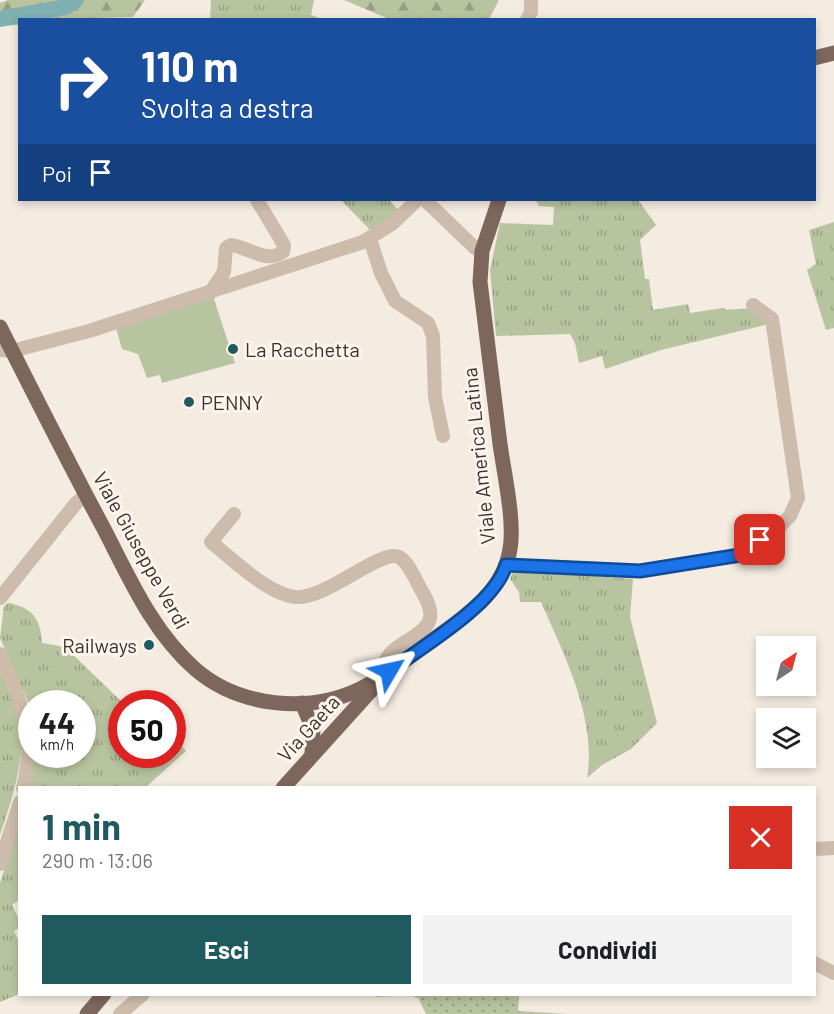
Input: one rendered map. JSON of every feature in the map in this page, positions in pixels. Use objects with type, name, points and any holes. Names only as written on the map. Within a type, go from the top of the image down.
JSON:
[{"type":"main road","points":[[816,58],[834,53]]},
{"type":"main road","name":"Viale America Latina","points":[[302,703],[334,698],[359,690],[389,671],[489,595],[503,577],[510,547],[507,496],[480,282],[482,251],[499,201]]},
{"type":"main road","name":"Viale Giuseppe Verdi","points":[[0,327],[6,350],[126,574],[164,638],[197,671],[226,688],[261,702],[302,703]]},
{"type":"main road","name":"Via Gaeta","points":[[285,786],[389,671]]},
{"type":"main road","points":[[334,698],[343,709],[341,723]]},
{"type":"main road","points":[[302,703],[313,729],[312,754]]},
{"type":"main road","points":[[87,1014],[102,996]]},
{"type":"street","points":[[528,18],[531,12],[531,0]]},
{"type":"street","points":[[210,293],[224,272],[226,248],[231,245],[268,257],[276,257],[283,252],[284,245],[258,201]]},
{"type":"street","points":[[6,350],[90,331],[370,239],[393,224],[416,201]]},
{"type":"street","points":[[426,201],[475,248],[482,251]]},
{"type":"street","points":[[370,239],[381,273],[394,301],[428,323],[434,336],[435,397],[443,436]]},
{"type":"street","points":[[506,565],[640,571],[740,555],[777,529],[790,516],[798,498],[772,319],[753,305]]},
{"type":"street","points":[[0,598],[77,502],[86,496]]},
{"type":"street","points":[[234,514],[211,542],[266,584],[294,597],[310,595],[331,587],[378,559],[390,555],[399,557],[429,604],[430,614],[427,625],[390,652],[386,660],[389,671]]},
{"type":"street","points":[[0,655],[21,700],[28,736],[27,772],[24,786]]},
{"type":"street","points":[[0,864],[18,808]]},
{"type":"street","points":[[816,849],[834,848]]},
{"type":"street","points":[[816,964],[834,973]]},
{"type":"street","points":[[120,1014],[141,996]]},
{"type":"green space","points":[[8,0],[145,0],[133,17],[18,18],[18,25],[0,26],[0,3]]},
{"type":"green space","points":[[211,0],[314,0],[311,15],[319,18],[210,18]]},
{"type":"green space","points":[[344,0],[499,0],[490,18],[387,18]]},
{"type":"green space","points":[[342,201],[390,201],[400,212],[373,233]]},
{"type":"green space","points":[[536,201],[639,201],[656,225],[640,240],[645,279],[649,279],[653,310],[688,304],[690,313],[723,308],[726,310],[752,308],[769,324],[661,350],[605,369],[602,356],[579,363],[575,343],[570,334],[496,336],[490,270],[500,223],[553,225],[554,207],[539,206]]},
{"type":"green space","points":[[834,222],[834,328],[826,330],[807,270],[816,264],[809,230]]},
{"type":"green space","points":[[213,296],[235,363],[162,383],[160,375],[147,378],[138,354],[122,349],[116,328]]},
{"type":"green space","points":[[514,570],[633,579],[630,617],[657,723],[631,749],[602,765],[587,778],[589,755],[587,733],[576,687],[541,602],[520,602],[519,592],[510,579]]},
{"type":"green space","points":[[8,603],[29,611],[40,628],[42,643],[65,647],[110,690],[108,768],[167,768],[147,786],[28,786],[32,768],[96,768],[96,690],[23,690],[0,638],[4,606]]},
{"type":"green space","points":[[0,672],[11,693],[18,714],[19,768],[0,835]]},
{"type":"green space","points":[[18,827],[18,901],[12,905],[18,917],[18,929],[14,931],[18,940],[18,994],[0,1002],[0,883]]},
{"type":"green space","points":[[413,996],[519,996],[518,1011],[568,1014],[426,1014],[418,998]]},
{"type":"waterway","points":[[0,19],[66,7],[76,0]]},
{"type":"place","name":"La Racchetta","points":[[233,349]]},
{"type":"place","name":"PENNY","points":[[189,402]]},
{"type":"place","name":"Railways","points":[[149,645]]},
{"type":"route","points":[[389,671],[442,633],[489,595],[503,577],[506,565],[640,571],[740,555],[760,540]]}]
